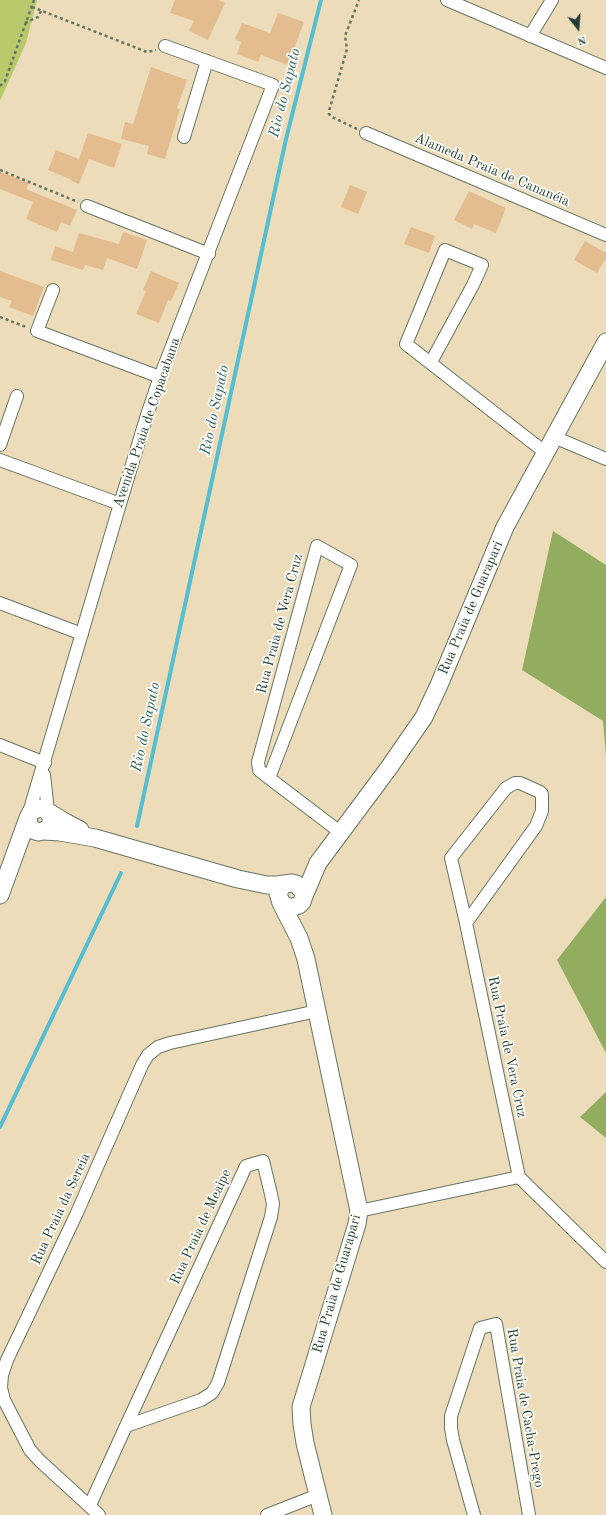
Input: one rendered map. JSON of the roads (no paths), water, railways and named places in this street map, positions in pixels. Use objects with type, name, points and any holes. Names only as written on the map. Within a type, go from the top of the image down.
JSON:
[{"type":"street","points":[[447,0],[606,68]]},
{"type":"street","points":[[530,36],[552,0]]},
{"type":"street","points":[[166,46],[207,61],[184,137]]},
{"type":"street","name":"Avenida Praia de Copacabana","points":[[1,891],[28,817],[44,766],[120,504],[160,377],[273,85],[207,61]]},
{"type":"street","name":"Alameda Praia de Cananéia","points":[[366,133],[606,235]]},
{"type":"street","points":[[87,206],[208,254]]},
{"type":"street","points":[[431,362],[482,266],[445,250],[406,344],[546,453]]},
{"type":"street","points":[[52,290],[37,332],[160,377]]},
{"type":"street","name":"Rua Praia de Guarapari","points":[[306,959],[304,897],[318,863],[401,751],[424,717],[439,685],[505,527],[606,342]]},
{"type":"street","points":[[0,445],[17,396]]},
{"type":"street","points":[[554,437],[606,459]]},
{"type":"street","points":[[0,460],[120,504]]},
{"type":"street","name":"Rua Praia de Vera Cruz","points":[[269,778],[351,564],[317,546],[258,762],[259,770],[269,778],[340,832]]},
{"type":"street","points":[[0,603],[82,634]]},
{"type":"street","points":[[0,745],[44,766]]},
{"type":"street","name":"Avenida Praia de Copacabana","points":[[44,766],[45,793],[48,812]]},
{"type":"street","name":"Rua Praia de Vera Cruz","points":[[466,923],[536,826],[542,811],[542,794],[540,792],[520,783],[515,783],[506,788],[451,858],[466,923],[518,1178]]},
{"type":"street","points":[[95,838],[62,822],[48,812],[39,808],[31,812],[28,817],[29,826],[35,831],[60,832],[95,838],[238,879],[267,885],[296,884],[303,891],[304,897],[302,902],[295,908],[290,908],[265,891],[238,879]]},
{"type":"street","points":[[44,831],[51,825],[51,816],[48,812]]},
{"type":"street","name":"Avenida Praia de Copacabana","points":[[10,868],[32,842],[44,831]]},
{"type":"street","name":"Rua Praia de Guarapari","points":[[285,884],[300,877],[318,863]]},
{"type":"street","points":[[282,904],[278,893],[280,888],[285,884]]},
{"type":"street","name":"Rua Praia de Guarapari","points":[[282,904],[299,938],[306,959],[359,1211],[357,1224],[301,1407],[305,1443],[323,1515]]},
{"type":"street","name":"Rua Praia da Sereia","points":[[99,1515],[30,1450],[4,1400],[1,1388],[2,1375],[7,1360],[76,1215],[142,1065],[148,1055],[158,1047],[170,1043],[317,1011]]},
{"type":"street","name":"Rua Praia de Meaipe","points":[[90,1505],[126,1426],[246,1166],[263,1162],[271,1194],[272,1217],[218,1383],[212,1393],[201,1400],[126,1426]]},
{"type":"street","points":[[359,1211],[518,1178],[606,1262]]},
{"type":"street","name":"Rua Praia de Cacha-Prego","points":[[474,1515],[453,1440],[451,1416],[480,1328],[496,1324],[529,1515]]},
{"type":"street","points":[[267,1515],[318,1495]]},
{"type":"waterway","name":"Rio do Sapato","points":[[137,826],[286,139],[321,0]]},
{"type":"waterway","name":"Rio do Sapato","points":[[0,1127],[121,873]]}]
